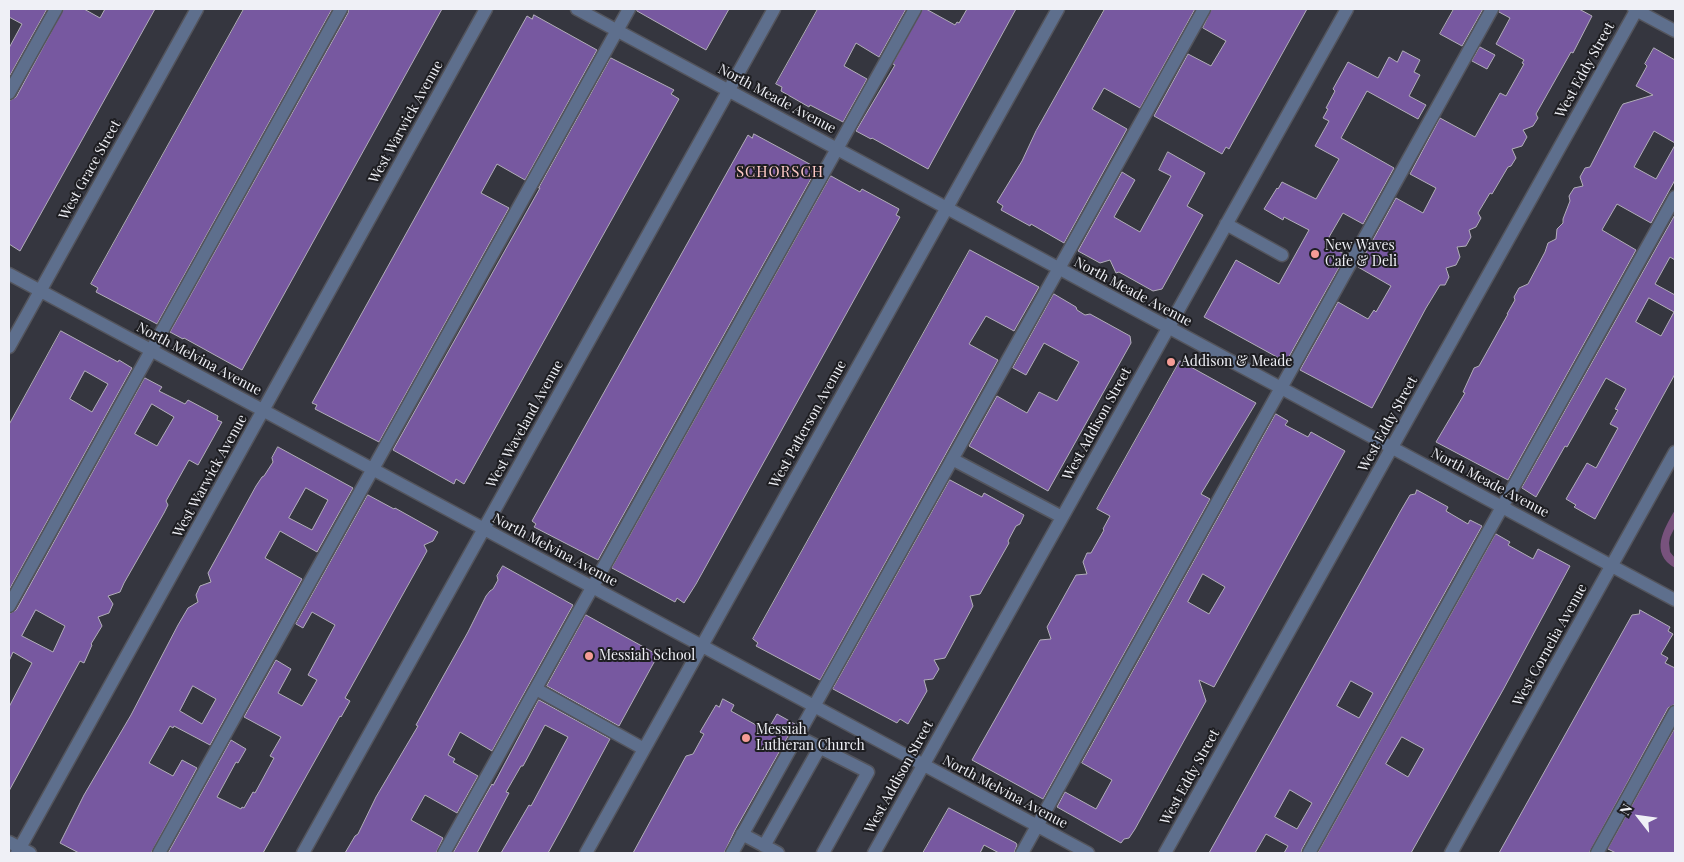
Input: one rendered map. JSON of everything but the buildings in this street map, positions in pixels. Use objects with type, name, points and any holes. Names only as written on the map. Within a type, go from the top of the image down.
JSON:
[{"type":"street","points":[[9,93],[56,9]]},
{"type":"street","name":"West Grace Street","points":[[9,347],[197,9]]},
{"type":"street","points":[[9,606],[341,9]]},
{"type":"street","name":"West Warwick Avenue","points":[[19,849],[486,9]]},
{"type":"street","name":"North Meade Avenue","points":[[577,9],[1675,600]]},
{"type":"street","points":[[159,853],[629,9]]},
{"type":"street","name":"West Waveland Avenue","points":[[303,853],[774,9]]},
{"type":"street","points":[[444,853],[915,9]]},
{"type":"street","name":"West Patterson Avenue","points":[[586,853],[1058,9]]},
{"type":"street","points":[[732,853],[1204,9]]},
{"type":"street","name":"West Addison Street","points":[[874,853],[1347,9]]},
{"type":"street","points":[[1022,853],[1492,9]]},
{"type":"street","points":[[1636,9],[1675,31]]},
{"type":"street","name":"West Eddy Street","points":[[1164,853],[1636,9]]},
{"type":"street","points":[[1309,853],[1675,197]]},
{"type":"street","points":[[1226,224],[1282,255]]},
{"type":"street","name":"North Melvina Avenue","points":[[9,274],[1088,853]]},
{"type":"street","name":"West Cornelia Avenue","points":[[1451,853],[1675,452]]},
{"type":"street","points":[[952,460],[1062,517]]},
{"type":"street","points":[[536,689],[644,750]]},
{"type":"street","points":[[1597,853],[1675,712]]},
{"type":"street","points":[[798,736],[868,772],[823,853]]},
{"type":"street","points":[[764,846],[820,747]]},
{"type":"street","points":[[742,834],[778,853]]},
{"type":"shaded area","points":[[1675,510],[1675,527],[1669,543],[1670,552],[1675,558],[1675,568],[1662,555],[1661,540]]},
{"type":"place","name":"New Waves Cafe & Deli","points":[[1315,254]]},
{"type":"place","name":"Addison & Meade","points":[[1171,362]]},
{"type":"place","name":"Messiah School","points":[[589,656]]},
{"type":"place","name":"Messiah Lutheran Church","points":[[746,738]]},
{"type":"district","name":"SCHORSCH","points":[[780,172]]}]
